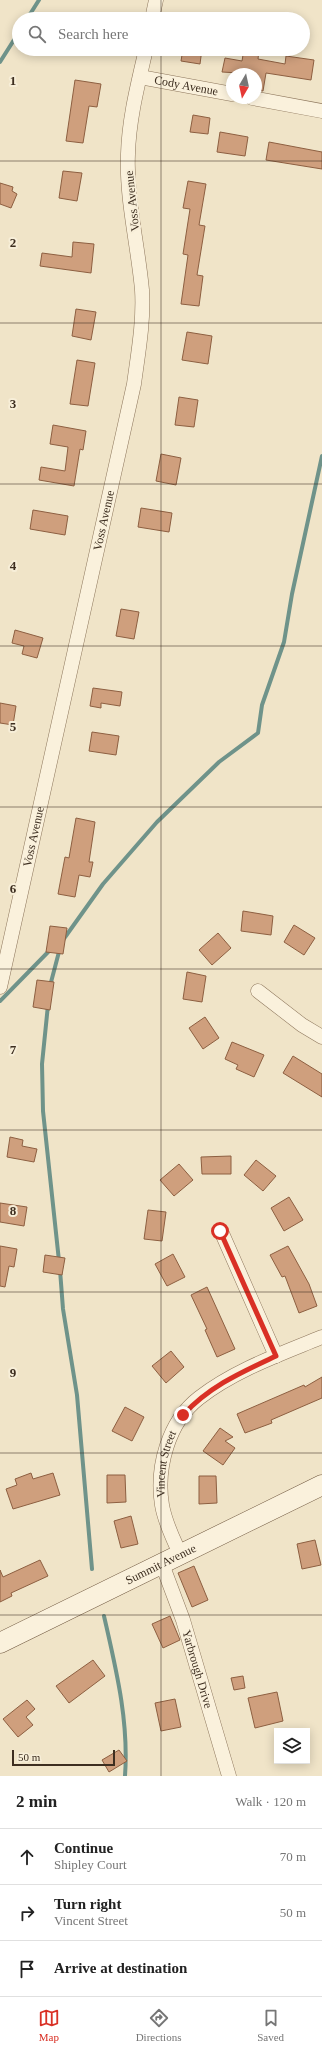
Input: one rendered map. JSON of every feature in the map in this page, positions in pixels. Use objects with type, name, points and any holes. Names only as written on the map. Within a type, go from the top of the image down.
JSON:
[{"type":"main road","name":"Summit Avenue","points":[[0,1643],[322,1485]]},
{"type":"street","points":[[153,12],[156,0]]},
{"type":"street","name":"Voss Avenue","points":[[0,988],[134,384],[140,332],[142,292],[130,196],[128,155],[131,113],[144,56]]},
{"type":"street","name":"Cody Avenue","points":[[140,77],[226,93]]},
{"type":"street","points":[[262,100],[322,111]]},
{"type":"street","points":[[258,991],[302,1025],[322,1037]]},
{"type":"street","points":[[220,1231],[276,1356]]},
{"type":"street","name":"Vincent Street","points":[[180,1554],[167,1524],[162,1504],[163,1458],[172,1433],[183,1415],[199,1398],[231,1378],[276,1356],[322,1337]]},
{"type":"street","name":"Yarbrough Drive","points":[[162,1564],[183,1620],[229,1776]]},
{"type":"building","points":[[182,56],[201,56],[200,64],[181,61]]},
{"type":"building","points":[[243,56],[258,56],[258,59],[285,64],[286,56],[314,60],[311,80],[266,73],[263,91],[262,68],[226,68],[226,72],[222,72],[225,58],[242,61]]},
{"type":"building","points":[[75,80],[101,84],[97,107],[89,106],[83,143],[66,141]]},
{"type":"building","points":[[193,115],[210,118],[208,134],[190,132]]},
{"type":"building","points":[[220,132],[248,137],[245,156],[217,152]]},
{"type":"building","points":[[269,142],[322,152],[322,169],[266,160]]},
{"type":"building","points":[[63,171],[82,173],[77,201],[59,198]]},
{"type":"building","points":[[188,181],[206,184],[199,225],[205,226],[197,275],[203,276],[199,306],[181,304],[188,255],[183,254],[190,209],[183,208]]},
{"type":"building","points":[[0,183],[13,187],[12,191],[17,194],[11,208],[0,204]]},
{"type":"building","points":[[73,242],[94,244],[91,273],[40,266],[42,253],[72,257]]},
{"type":"building","points":[[76,309],[96,312],[91,340],[72,336]]},
{"type":"building","points":[[187,332],[212,336],[208,364],[182,360]]},
{"type":"building","points":[[77,360],[95,363],[88,406],[70,404]]},
{"type":"building","points":[[179,397],[198,400],[194,427],[175,425]]},
{"type":"building","points":[[53,425],[86,431],[83,450],[80,449],[74,486],[39,480],[41,467],[65,471],[68,447],[50,444]]},
{"type":"building","points":[[161,454],[181,458],[176,485],[156,481]]},
{"type":"building","points":[[141,508],[172,513],[169,532],[138,527]]},
{"type":"building","points":[[33,510],[68,516],[65,535],[30,529]]},
{"type":"building","points":[[121,609],[139,612],[134,639],[116,636]]},
{"type":"building","points":[[15,630],[43,638],[37,658],[22,654],[24,646],[12,643]]},
{"type":"building","points":[[93,688],[122,692],[120,706],[101,703],[101,708],[90,706]]},
{"type":"building","points":[[0,703],[16,706],[13,725],[0,723]]},
{"type":"building","points":[[92,732],[119,736],[116,755],[89,751]]},
{"type":"building","points":[[76,818],[95,822],[89,862],[93,862],[90,877],[79,875],[75,897],[58,894],[65,857],[69,858]]},
{"type":"building","points":[[243,911],[273,916],[271,935],[241,931]]},
{"type":"building","points":[[294,925],[315,938],[304,955],[284,942]]},
{"type":"building","points":[[50,926],[67,928],[63,954],[46,952]]},
{"type":"building","points":[[218,933],[231,948],[212,965],[199,950]]},
{"type":"building","points":[[187,972],[206,976],[202,1002],[183,999]]},
{"type":"building","points":[[37,980],[54,982],[50,1010],[33,1007]]},
{"type":"building","points":[[205,1017],[219,1038],[203,1049],[189,1028]]},
{"type":"building","points":[[232,1042],[264,1055],[254,1077],[236,1069],[238,1065],[225,1059]]},
{"type":"building","points":[[293,1056],[322,1074],[322,1097],[283,1073]]},
{"type":"building","points":[[10,1137],[23,1140],[22,1146],[37,1149],[34,1162],[7,1157]]},
{"type":"building","points":[[231,1156],[231,1174],[202,1174],[201,1157]]},
{"type":"building","points":[[256,1160],[276,1176],[263,1191],[244,1175]]},
{"type":"building","points":[[179,1164],[193,1180],[174,1196],[160,1180]]},
{"type":"building","points":[[289,1197],[303,1220],[284,1231],[271,1208]]},
{"type":"building","points":[[0,1203],[27,1207],[24,1226],[0,1222]]},
{"type":"building","points":[[148,1210],[166,1212],[162,1241],[144,1239]]},
{"type":"building","points":[[0,1246],[17,1249],[14,1267],[9,1266],[5,1287],[0,1286]]},
{"type":"building","points":[[288,1246],[309,1284],[317,1306],[299,1313],[285,1276],[282,1277],[270,1255]]},
{"type":"building","points":[[173,1254],[185,1277],[167,1286],[155,1264]]},
{"type":"building","points":[[45,1255],[65,1258],[62,1275],[43,1272]]},
{"type":"building","points":[[207,1287],[235,1349],[217,1357],[205,1330],[207,1329],[191,1295]]},
{"type":"building","points":[[171,1351],[184,1367],[166,1383],[152,1366]]},
{"type":"building","points":[[322,1377],[322,1398],[271,1420],[272,1423],[245,1433],[237,1414],[304,1385],[305,1387]]},
{"type":"building","points":[[125,1407],[144,1417],[132,1441],[112,1431]]},
{"type":"building","points":[[220,1428],[233,1437],[225,1441],[235,1448],[223,1465],[203,1451]]},
{"type":"building","points":[[31,1473],[33,1479],[53,1473],[60,1495],[13,1509],[6,1489],[17,1485],[15,1479]]},
{"type":"building","points":[[107,1475],[125,1475],[126,1502],[107,1503]]},
{"type":"building","points":[[199,1476],[216,1476],[217,1503],[199,1504]]},
{"type":"building","points":[[131,1516],[138,1544],[121,1548],[114,1521]]},
{"type":"building","points":[[315,1540],[321,1565],[302,1569],[297,1544]]},
{"type":"building","points":[[40,1560],[48,1576],[11,1593],[12,1596],[0,1602],[0,1570],[3,1577]]},
{"type":"building","points":[[194,1566],[208,1600],[192,1607],[178,1573]]},
{"type":"building","points":[[170,1616],[180,1640],[163,1648],[152,1624]]},
{"type":"building","points":[[93,1660],[105,1676],[69,1703],[56,1686]]},
{"type":"building","points":[[243,1676],[245,1688],[234,1690],[231,1678]]},
{"type":"building","points":[[277,1692],[283,1721],[255,1728],[248,1698]]},
{"type":"building","points":[[175,1699],[181,1727],[161,1731],[155,1703]]},
{"type":"building","points":[[27,1700],[35,1709],[26,1717],[33,1725],[18,1737],[3,1719]]},
{"type":"building","points":[[119,1750],[127,1761],[109,1772],[102,1760]]},
{"type":"waterway","points":[[31,12],[39,0]]},
{"type":"waterway","points":[[0,62],[12,43]]},
{"type":"waterway","points":[[63,940],[103,884],[157,822],[219,762],[258,733],[262,705],[284,642],[292,594],[322,456]]},
{"type":"waterway","points":[[0,1001],[52,948]]},
{"type":"waterway","points":[[50,986],[60,948]]},
{"type":"waterway","points":[[48,1005],[42,1064],[43,1111],[59,1261]]},
{"type":"waterway","points":[[60,1270],[63,1309],[77,1395],[92,1569]]},
{"type":"waterway","points":[[104,1616],[117,1675],[123,1715],[126,1756],[125,1776]]},
{"type":"route","points":[[183,1415],[199,1398],[231,1378],[276,1356],[220,1231]]}]
